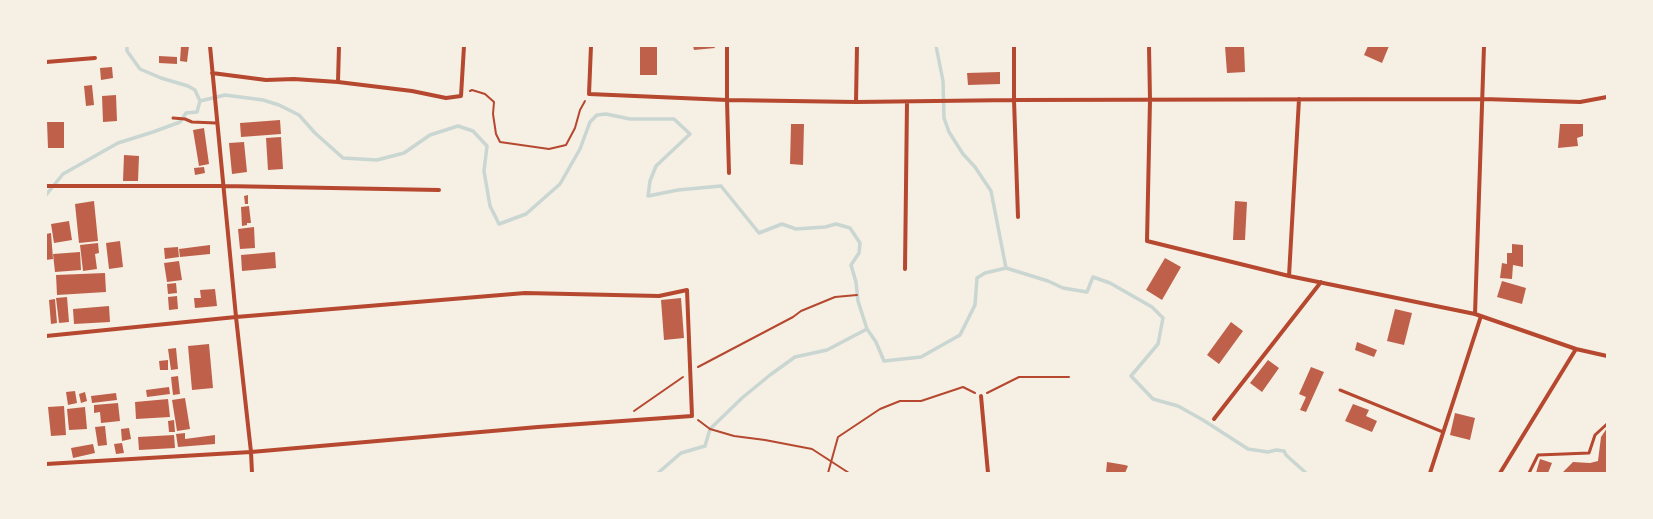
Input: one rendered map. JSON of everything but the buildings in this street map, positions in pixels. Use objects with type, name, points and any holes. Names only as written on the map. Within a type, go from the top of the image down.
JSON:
[{"type":"street","points":[[210,46],[216,123],[224,186],[252,473]]},
{"type":"street","points":[[338,82],[339,46]]},
{"type":"street","points":[[212,73],[266,80],[294,79],[338,82],[412,91],[446,98],[461,96],[464,46]]},
{"type":"street","points":[[591,46],[589,94],[727,100],[856,102],[1300,99],[1483,99],[1580,102],[1607,97]]},
{"type":"street","points":[[727,46],[729,173]]},
{"type":"street","points":[[856,102],[857,46]]},
{"type":"street","points":[[1014,46],[1014,100],[1018,217]]},
{"type":"street","points":[[1149,46],[1150,100],[1147,241],[1289,276],[1475,314],[1576,349],[1607,356]]},
{"type":"street","points":[[1475,314],[1484,46]]},
{"type":"street","points":[[46,62],[95,58]]},
{"type":"street","points":[[1289,276],[1300,99]]},
{"type":"street","points":[[905,269],[907,102]]},
{"type":"street","points":[[46,186],[224,186],[439,190]]},
{"type":"street","points":[[1214,419],[1321,282]]},
{"type":"street","points":[[46,336],[525,293],[659,296],[687,290],[692,416],[538,426],[251,452],[46,464]]},
{"type":"street","points":[[1430,473],[1481,316]]},
{"type":"street","points":[[1500,473],[1576,349]]},
{"type":"street","points":[[981,396],[988,473]]},
{"type":"lane","points":[[174,118],[185,119],[192,122],[216,123]]},
{"type":"lane","points":[[1340,390],[1443,432]]},
{"type":"lane","points":[[1529,473],[1538,455],[1589,453],[1595,435],[1607,424]]},
{"type":"path","points":[[461,96],[472,90],[484,94],[494,102],[493,114],[496,134],[500,142],[549,149],[566,145],[575,128],[580,110],[589,94]]},
{"type":"path","points":[[620,421],[690,372],[793,317],[801,310],[835,297],[857,295]]},
{"type":"path","points":[[828,473],[838,437],[880,410],[900,401],[921,401],[963,387],[981,396],[1018,377],[1069,377]]},
{"type":"path","points":[[692,416],[710,429],[734,436],[766,440],[812,449],[849,473]]},
{"type":"waterway","points":[[127,46],[127,51],[140,69],[161,78],[188,86],[195,90],[200,101]]},
{"type":"waterway","points":[[936,46],[943,81],[944,118],[949,132],[963,154],[975,167],[991,191],[1006,268]]},
{"type":"waterway","points":[[200,101],[225,95],[263,100],[279,105],[299,115],[315,133],[343,158],[377,160],[404,153],[430,135],[458,126],[473,131],[487,146],[484,171],[490,206],[499,224],[526,214],[560,184],[580,149],[590,122],[597,115],[606,114],[630,119],[674,119],[690,134],[656,166],[650,181],[648,196],[678,190],[721,186],[759,233],[782,224],[796,229],[825,227],[836,224],[850,228],[860,243],[859,253],[851,265],[856,282],[858,301],[867,329],[876,342],[884,361],[921,357],[960,335],[975,305],[977,278],[985,273],[1006,268],[1048,281],[1063,288],[1087,292],[1093,277],[1110,283],[1152,307],[1163,318],[1158,344],[1131,376],[1153,399],[1178,406],[1248,449],[1268,452],[1276,450],[1284,451],[1286,455],[1306,473]]},
{"type":"waterway","points":[[46,195],[63,174],[118,143],[180,122],[186,113],[197,112],[200,101]]},
{"type":"waterway","points":[[658,473],[681,453],[705,446],[710,429],[742,398],[795,357],[827,350],[867,329]]}]
